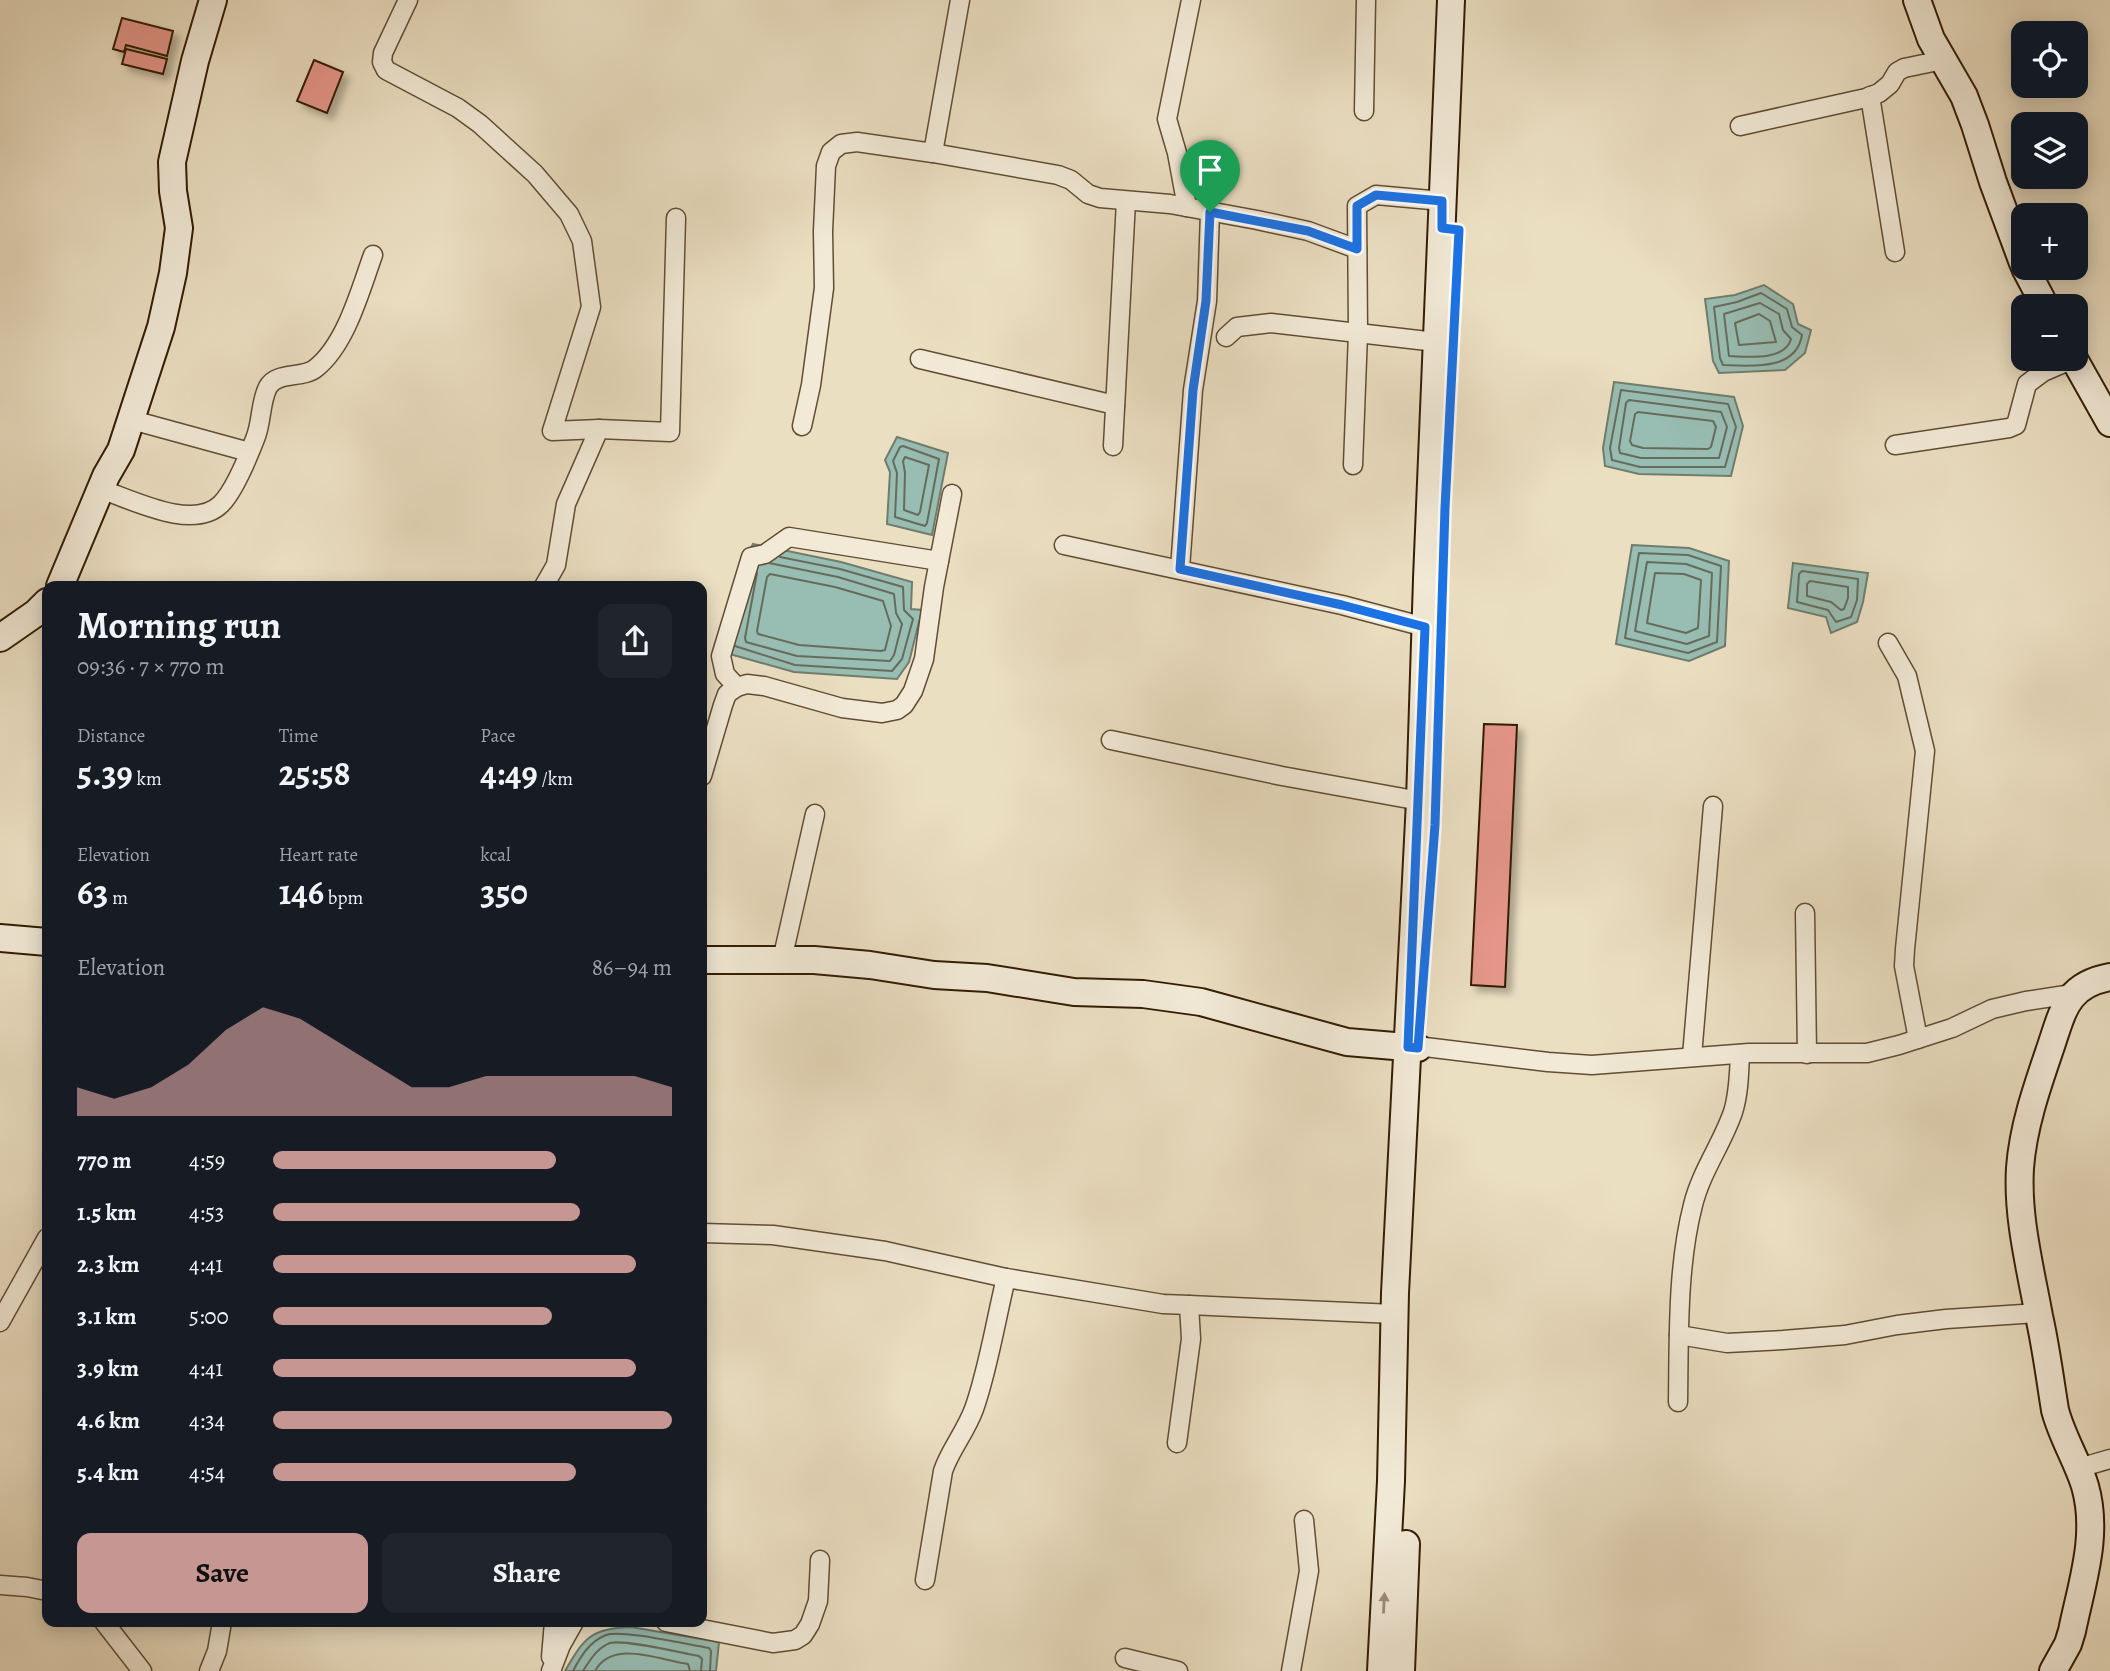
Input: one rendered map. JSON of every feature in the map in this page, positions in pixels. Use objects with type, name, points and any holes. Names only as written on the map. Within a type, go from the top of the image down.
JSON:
[{"type":"street","points":[[62,581],[100,489],[121,450],[161,327],[173,273],[179,228],[172,162],[195,61],[213,0]]},
{"type":"street","points":[[408,0],[383,53],[382,62],[386,70],[458,108],[536,173],[569,214],[582,242],[591,307],[552,431],[599,429],[670,432],[676,218]]},
{"type":"street","points":[[933,153],[960,0]]},
{"type":"street","points":[[1187,207],[1177,153],[1167,119],[1191,0]]},
{"type":"street","points":[[1364,111],[1366,0]]},
{"type":"street","points":[[1381,1671],[1391,1481],[1394,1314],[1414,1047],[1435,825],[1450,229],[1442,201],[1451,0]]},
{"type":"street","points":[[1401,1671],[1410,1422],[1420,801],[1436,342],[1450,229],[1468,0]]},
{"type":"street","points":[[1917,0],[1931,38],[1964,96],[2011,230]]},
{"type":"street","points":[[1741,126],[1870,96],[1886,88],[1897,72],[1904,68],[1943,60]]},
{"type":"street","points":[[1870,96],[1895,252]]},
{"type":"street","points":[[802,426],[811,385],[824,288],[826,166],[831,152],[841,144],[857,142],[1058,175],[1071,180],[1087,194],[1100,198],[1187,207],[1308,231],[1357,249]]},
{"type":"street","points":[[1353,465],[1359,333],[1357,206],[1376,195],[1442,201]]},
{"type":"street","points":[[1112,446],[1126,201]]},
{"type":"street","points":[[1180,569],[1193,390],[1206,301],[1210,212]]},
{"type":"street","points":[[100,489],[175,515],[193,517],[220,505],[230,491],[256,438],[268,388],[274,381],[313,371],[322,363],[349,320],[373,256]]},
{"type":"street","points":[[1226,337],[1237,327],[1271,323],[1436,342]]},
{"type":"street","points":[[920,359],[1115,405]]},
{"type":"street","points":[[1895,445],[2009,428],[2015,425],[2027,384],[2045,371]]},
{"type":"street","points":[[2081,371],[2110,424]]},
{"type":"street","points":[[131,420],[249,452]]},
{"type":"street","points":[[547,581],[556,565],[566,503],[599,429]]},
{"type":"street","points":[[707,759],[727,694],[747,684],[764,686],[842,708],[882,713],[897,710],[904,705],[913,691],[924,659],[952,494]]},
{"type":"street","points":[[737,687],[725,674],[721,656],[747,562],[751,557],[765,554],[789,537],[939,561]]},
{"type":"street","points":[[1064,545],[1342,605],[1425,627]]},
{"type":"street","points":[[0,638],[42,607]]},
{"type":"street","points":[[1888,643],[1907,676],[1925,751],[1905,949],[1905,966],[1918,1039]]},
{"type":"street","points":[[1111,740],[1282,776],[1420,801]]},
{"type":"street","points":[[1692,1056],[1713,806]]},
{"type":"street","points":[[782,960],[815,814]]},
{"type":"street","points":[[1805,913],[1807,1054]]},
{"type":"street","points":[[0,938],[42,945]]},
{"type":"street","points":[[707,960],[814,960],[934,975],[987,978],[1074,992],[1143,994],[1201,1002],[1347,1042],[1592,1065],[1740,1054],[1867,1054],[1952,1028],[1992,1009],[2072,994],[2088,983],[2110,977]]},
{"type":"street","points":[[2053,1671],[2072,1631],[2092,1529],[2088,1500],[2079,1468],[2060,1429],[2055,1410],[2024,1234],[2020,1168],[2027,1122],[2057,1028],[2072,994]]},
{"type":"street","points":[[1678,1402],[1679,1307],[1693,1202],[1733,1111],[1738,1089],[1740,1054]]},
{"type":"street","points":[[707,1233],[773,1235],[873,1249],[1006,1278],[1163,1304],[1394,1314]]},
{"type":"street","points":[[0,1322],[42,1247]]},
{"type":"street","points":[[925,1580],[943,1471],[948,1455],[966,1430],[975,1405],[1006,1278]]},
{"type":"street","points":[[1177,1443],[1191,1339],[1189,1305]]},
{"type":"street","points":[[1679,1335],[1727,1343],[1783,1340],[1845,1335],[1946,1319],[2039,1313]]},
{"type":"street","points":[[2079,1468],[2110,1459]]},
{"type":"street","points":[[1291,1671],[1309,1571],[1304,1520]]},
{"type":"street","points":[[691,1627],[773,1643],[795,1640],[803,1635],[818,1601],[820,1560]]},
{"type":"street","points":[[0,1585],[42,1590]]},
{"type":"street","points":[[108,1627],[142,1671]]},
{"type":"street","points":[[209,1671],[217,1651],[221,1627]]},
{"type":"street","points":[[551,1671],[554,1627]]},
{"type":"street","points":[[551,1671],[571,1627]]},
{"type":"street","points":[[1125,1658],[1178,1671]]},
{"type":"water","points":[[1764,285],[1793,304],[1798,324],[1811,330],[1805,353],[1785,370],[1719,373],[1713,361],[1705,299],[1735,295]]},
{"type":"water","points":[[1614,382],[1734,397],[1743,426],[1731,476],[1639,474],[1605,466],[1603,448]]},
{"type":"water","points":[[897,437],[948,453],[932,535],[887,524],[890,472],[885,460]]},
{"type":"water","points":[[753,544],[841,562],[912,582],[911,609],[922,610],[909,662],[897,679],[794,672],[726,653],[742,566]]},
{"type":"water","points":[[1632,545],[1689,548],[1729,561],[1725,646],[1689,661],[1616,644]]},
{"type":"water","points":[[1793,563],[1868,573],[1857,622],[1831,633],[1826,617],[1788,608]]},
{"type":"water","points":[[631,1627],[719,1642],[716,1671],[565,1671],[590,1637],[606,1630]]},
{"type":"building","points":[[122,18],[173,31],[167,56],[126,45],[124,52],[113,49]]},
{"type":"building","points":[[126,49],[167,59],[163,74],[122,64]]},
{"type":"building","points":[[314,60],[343,72],[327,113],[297,101]]},
{"type":"building","points":[[1484,724],[1517,725],[1505,987],[1471,985]]},
{"type":"route","points":[[1376,195],[1442,201],[1442,228],[1459,230],[1445,508],[1435,825],[1418,1048],[1408,1047],[1425,627],[1342,605],[1180,569],[1193,390],[1206,301],[1210,212],[1308,231],[1357,249],[1357,206],[1376,195]]}]
